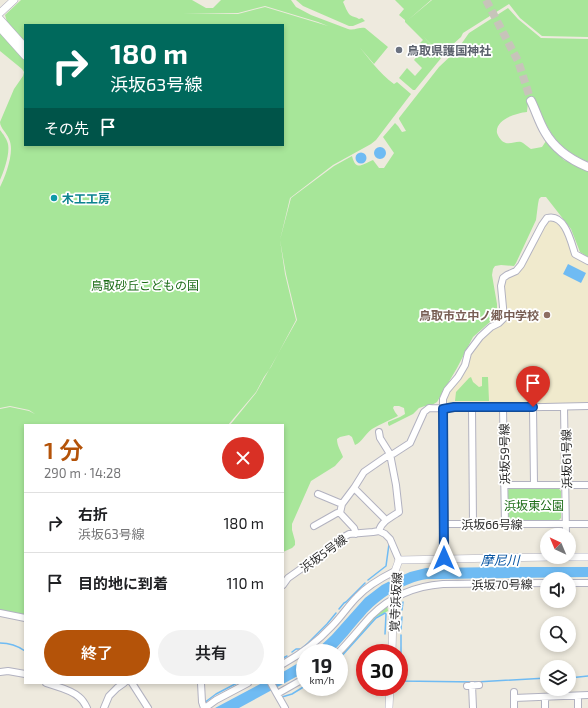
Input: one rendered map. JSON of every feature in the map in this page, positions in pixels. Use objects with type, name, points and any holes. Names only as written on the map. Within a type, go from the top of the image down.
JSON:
[{"type":"main road","points":[[532,101],[545,132],[552,142],[573,160],[588,167]]},
{"type":"street","points":[[0,13],[14,0]]},
{"type":"street","points":[[0,19],[24,46]]},
{"type":"street","points":[[0,28],[24,55]]},
{"type":"street","points":[[444,558],[443,409],[444,398],[447,390],[458,377],[465,364],[468,353],[480,337],[504,318],[501,286],[503,278],[516,271],[521,265],[547,218],[551,217],[558,220],[566,228],[575,254],[588,261]]},
{"type":"street","points":[[340,513],[342,504],[364,472],[390,454],[393,454],[410,443],[424,412],[429,408],[588,406]]},
{"type":"street","points":[[472,407],[473,524]]},
{"type":"street","points":[[533,407],[534,485]]},
{"type":"street","name":"浜坂61号線","points":[[564,407],[566,528]]},
{"type":"street","name":"浜坂59号線","points":[[503,408],[505,525]]},
{"type":"street","points":[[379,432],[380,438],[390,454],[399,512],[386,520],[380,526],[379,531],[390,539],[399,560]]},
{"type":"street","points":[[504,485],[588,485]]},
{"type":"street","points":[[354,488],[386,520]]},
{"type":"street","points":[[318,494],[342,504]]},
{"type":"street","points":[[314,526],[337,513],[340,513]]},
{"type":"street","points":[[340,513],[354,528],[356,534]]},
{"type":"street","name":"浜坂66号線","points":[[444,524],[588,524]]},
{"type":"street","name":"浜坂5号線","points":[[284,584],[288,578],[322,554],[337,541],[349,534],[379,531]]},
{"type":"street","name":"覚寺浜坂線","points":[[392,644],[394,572],[399,560],[540,557]]},
{"type":"street","points":[[576,557],[588,557]]},
{"type":"street","points":[[284,663],[317,640],[332,626],[357,596],[382,577],[394,572]]},
{"type":"street","name":"浜坂70号線","points":[[346,644],[372,615],[386,603],[394,597],[416,588],[432,585],[540,583]]},
{"type":"street","points":[[576,583],[588,583]]},
{"type":"street","points":[[0,613],[24,618]]},
{"type":"street","points":[[0,672],[8,671],[24,674]]},
{"type":"street","points":[[276,693],[296,683]]},
{"type":"street","points":[[49,684],[65,689],[77,696],[88,708]]},
{"type":"street","points":[[104,708],[109,696],[123,684]]},
{"type":"street","points":[[133,684],[148,708]]},
{"type":"street","points":[[201,684],[202,702],[204,708],[246,684]]},
{"type":"street","points":[[272,684],[285,708]]},
{"type":"street","points":[[473,685],[473,708]]},
{"type":"street","points":[[514,708],[514,695],[545,697],[588,695]]},
{"type":"street","points":[[389,708],[390,696]]},
{"type":"street","points":[[578,696],[578,708]]},
{"type":"street","points":[[545,697],[545,708]]},
{"type":"shaded area","name":"鳥取市立中ノ郷中学校","points":[[555,221],[563,228],[570,247],[588,264],[588,404],[448,405],[445,402],[449,390],[468,357],[484,336],[503,322],[503,281],[512,275],[547,223]]},
{"type":"green space","name":"鳥取砂丘こどもの国","points":[[21,0],[192,0],[206,8],[213,8],[221,0],[291,0],[296,7],[311,15],[348,29],[352,30],[365,28],[388,47],[374,64],[356,43],[383,75],[394,84],[397,82],[411,94],[376,140],[333,165],[290,198],[280,240],[285,274],[296,320],[256,392],[229,424],[24,424],[24,616],[0,611],[0,409],[10,407],[29,411],[35,414],[29,410],[10,406],[0,408],[0,187],[7,170],[11,144],[0,122],[14,89],[24,72],[24,146],[284,146],[284,24],[24,24],[24,42],[7,22],[5,15]],"holes":[[[265,6],[328,26],[265,7],[238,14],[183,14],[238,13]]]},
{"type":"green space","points":[[296,0],[345,0],[343,2],[350,15],[359,19],[362,18],[365,21],[349,26],[303,6]]},
{"type":"green space","points":[[395,0],[431,0],[408,20],[432,0],[588,0],[588,37],[542,36],[520,18],[509,4],[463,33],[461,37],[441,55],[423,36],[442,57],[415,90],[413,90],[399,78],[407,68],[415,76],[422,68],[414,60],[423,49],[418,45],[423,40],[399,15],[404,9]]},
{"type":"green space","points":[[508,8],[518,19],[541,38],[588,39],[588,162],[568,151],[554,137],[535,100],[528,102],[527,112],[513,115],[503,120],[497,128],[497,133],[504,142],[521,142],[531,149],[542,147],[546,141],[564,160],[588,170],[588,257],[580,252],[571,229],[546,197],[541,197],[539,199],[536,220],[514,266],[501,265],[495,266],[493,269],[492,275],[497,304],[495,315],[491,321],[473,337],[437,402],[432,405],[419,408],[413,414],[389,426],[388,422],[405,414],[404,408],[394,406],[393,408],[398,416],[372,429],[360,442],[355,445],[352,437],[349,435],[337,439],[338,446],[343,457],[335,466],[311,481],[292,524],[295,545],[284,552],[284,424],[231,424],[256,393],[297,320],[280,240],[291,198],[334,166],[352,156],[355,164],[357,165],[360,166],[373,160],[379,168],[384,168],[394,153],[383,137],[395,123],[402,132],[406,131],[399,118],[439,67],[457,50],[469,33]]},
{"type":"green space","name":"鳥取砂丘こどもの国","points":[[0,32],[24,60],[24,72],[0,51]]},
{"type":"green space","points":[[0,130],[7,140],[8,153],[0,180]]},
{"type":"green space","points":[[471,377],[473,382],[479,387],[482,386],[482,377],[488,377],[489,401],[455,401],[456,392]]},
{"type":"green space","name":"浜坂東公園","points":[[558,488],[561,491],[561,518],[558,521],[509,522],[506,519],[506,491],[509,489]]},
{"type":"green space","points":[[387,605],[388,611],[376,617],[348,649],[348,644],[369,620]]},
{"type":"water","points":[[378,147],[382,147],[386,153],[382,159],[378,159],[374,155],[374,151]]},
{"type":"water","points":[[361,152],[365,154],[367,158],[365,162],[361,164],[357,162],[355,158],[357,154]]},
{"type":"water","points":[[568,264],[586,273],[581,283],[563,274]]},
{"type":"water","points":[[588,567],[588,577],[576,577],[576,572],[540,572],[540,578],[427,579],[419,581],[392,592],[377,603],[340,644],[322,644],[365,598],[382,585],[410,572],[426,568]]},
{"type":"water","points":[[296,664],[296,677],[284,683],[284,671]]},
{"type":"water","points":[[260,684],[283,684],[239,708],[215,708]]},
{"type":"waterway","points":[[368,580],[386,566],[389,544]]},
{"type":"waterway","points":[[339,609],[365,583]]},
{"type":"waterway","points":[[402,610],[403,602]]},
{"type":"waterway","points":[[292,652],[296,649],[301,649],[308,643],[336,613]]},
{"type":"waterway","points":[[348,649],[376,618],[385,613],[385,634]]},
{"type":"waterway","points":[[401,629],[402,617]]},
{"type":"waterway","points":[[401,635],[401,644]]},
{"type":"waterway","points":[[0,643],[13,645],[24,650]]},
{"type":"waterway","points":[[576,677],[588,676]]},
{"type":"waterway","points":[[408,681],[476,682],[540,678]]},
{"type":"waterway","points":[[204,703],[216,694],[235,684]]},
{"type":"waterway","points":[[282,697],[296,692]]},
{"type":"tunnel","points":[[486,0],[518,61],[531,101]]},
{"type":"place","name":"鳥取県護国神社","points":[[399,50]]},
{"type":"place","name":"木工工房","points":[[54,198]]},
{"type":"place","name":"鳥取市立中ノ郷中学校","points":[[547,315]]},
{"type":"route","points":[[444,558],[443,409],[454,407],[533,407]]},
{"type":"water label","name":"摩尼川","points":[[500,560]]}]
